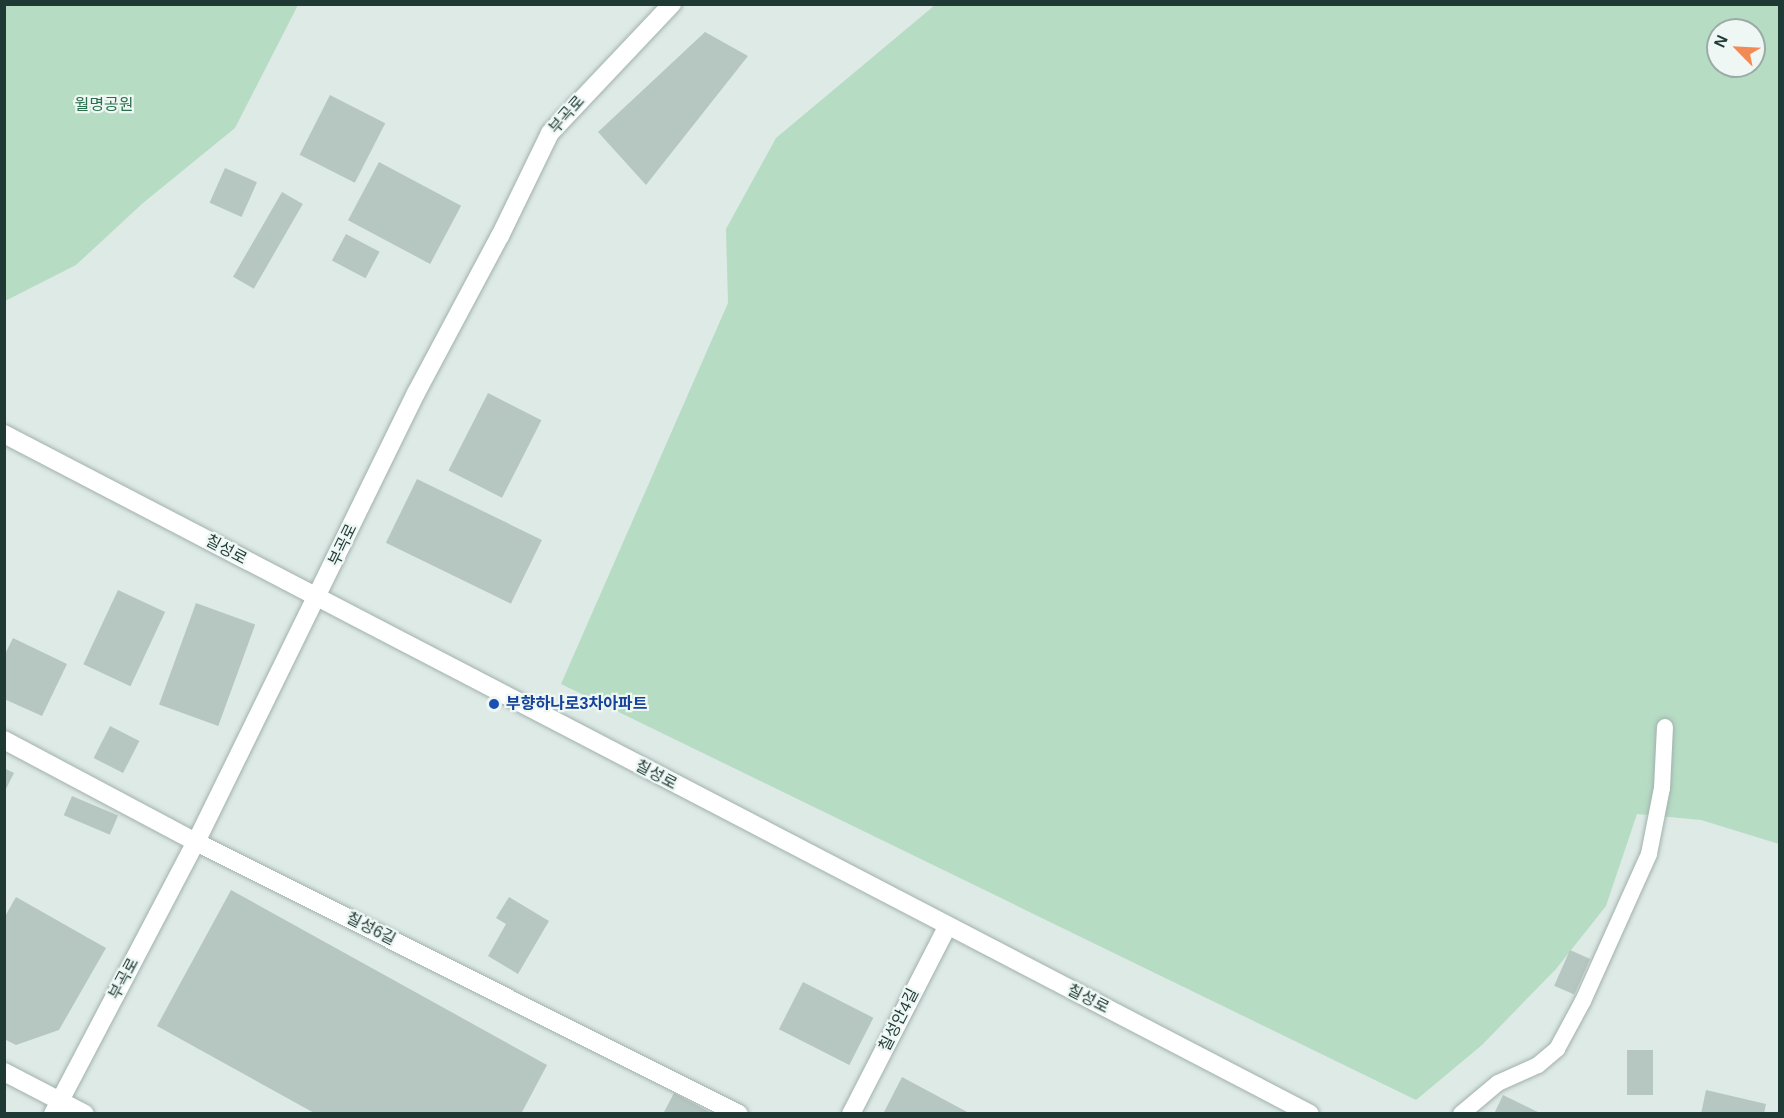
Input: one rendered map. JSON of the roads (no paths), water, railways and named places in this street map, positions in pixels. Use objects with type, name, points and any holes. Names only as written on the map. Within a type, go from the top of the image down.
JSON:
[{"type":"street","name":"부곡로","points":[[56,1107],[196,842],[416,393],[500,236],[550,133],[672,4]]},
{"type":"street","name":"칠성로","points":[[4,434],[947,927],[1310,1113]]},
{"type":"street","name":"칠성6길","points":[[4,740],[196,842],[739,1113]]},
{"type":"street","name":"칠성안4길","points":[[851,1113],[947,927]]},
{"type":"street","points":[[4,1072],[56,1107],[85,1113]]},
{"type":"lane","points":[[1461,1113],[1498,1083],[1538,1065],[1557,1048],[1583,1001],[1649,854],[1662,788],[1665,727]]},
{"type":"place","name":"부향하나로3차아파트","points":[[494,704]]},
{"type":"park label","name":"월명공원","points":[[104,105]]}]
